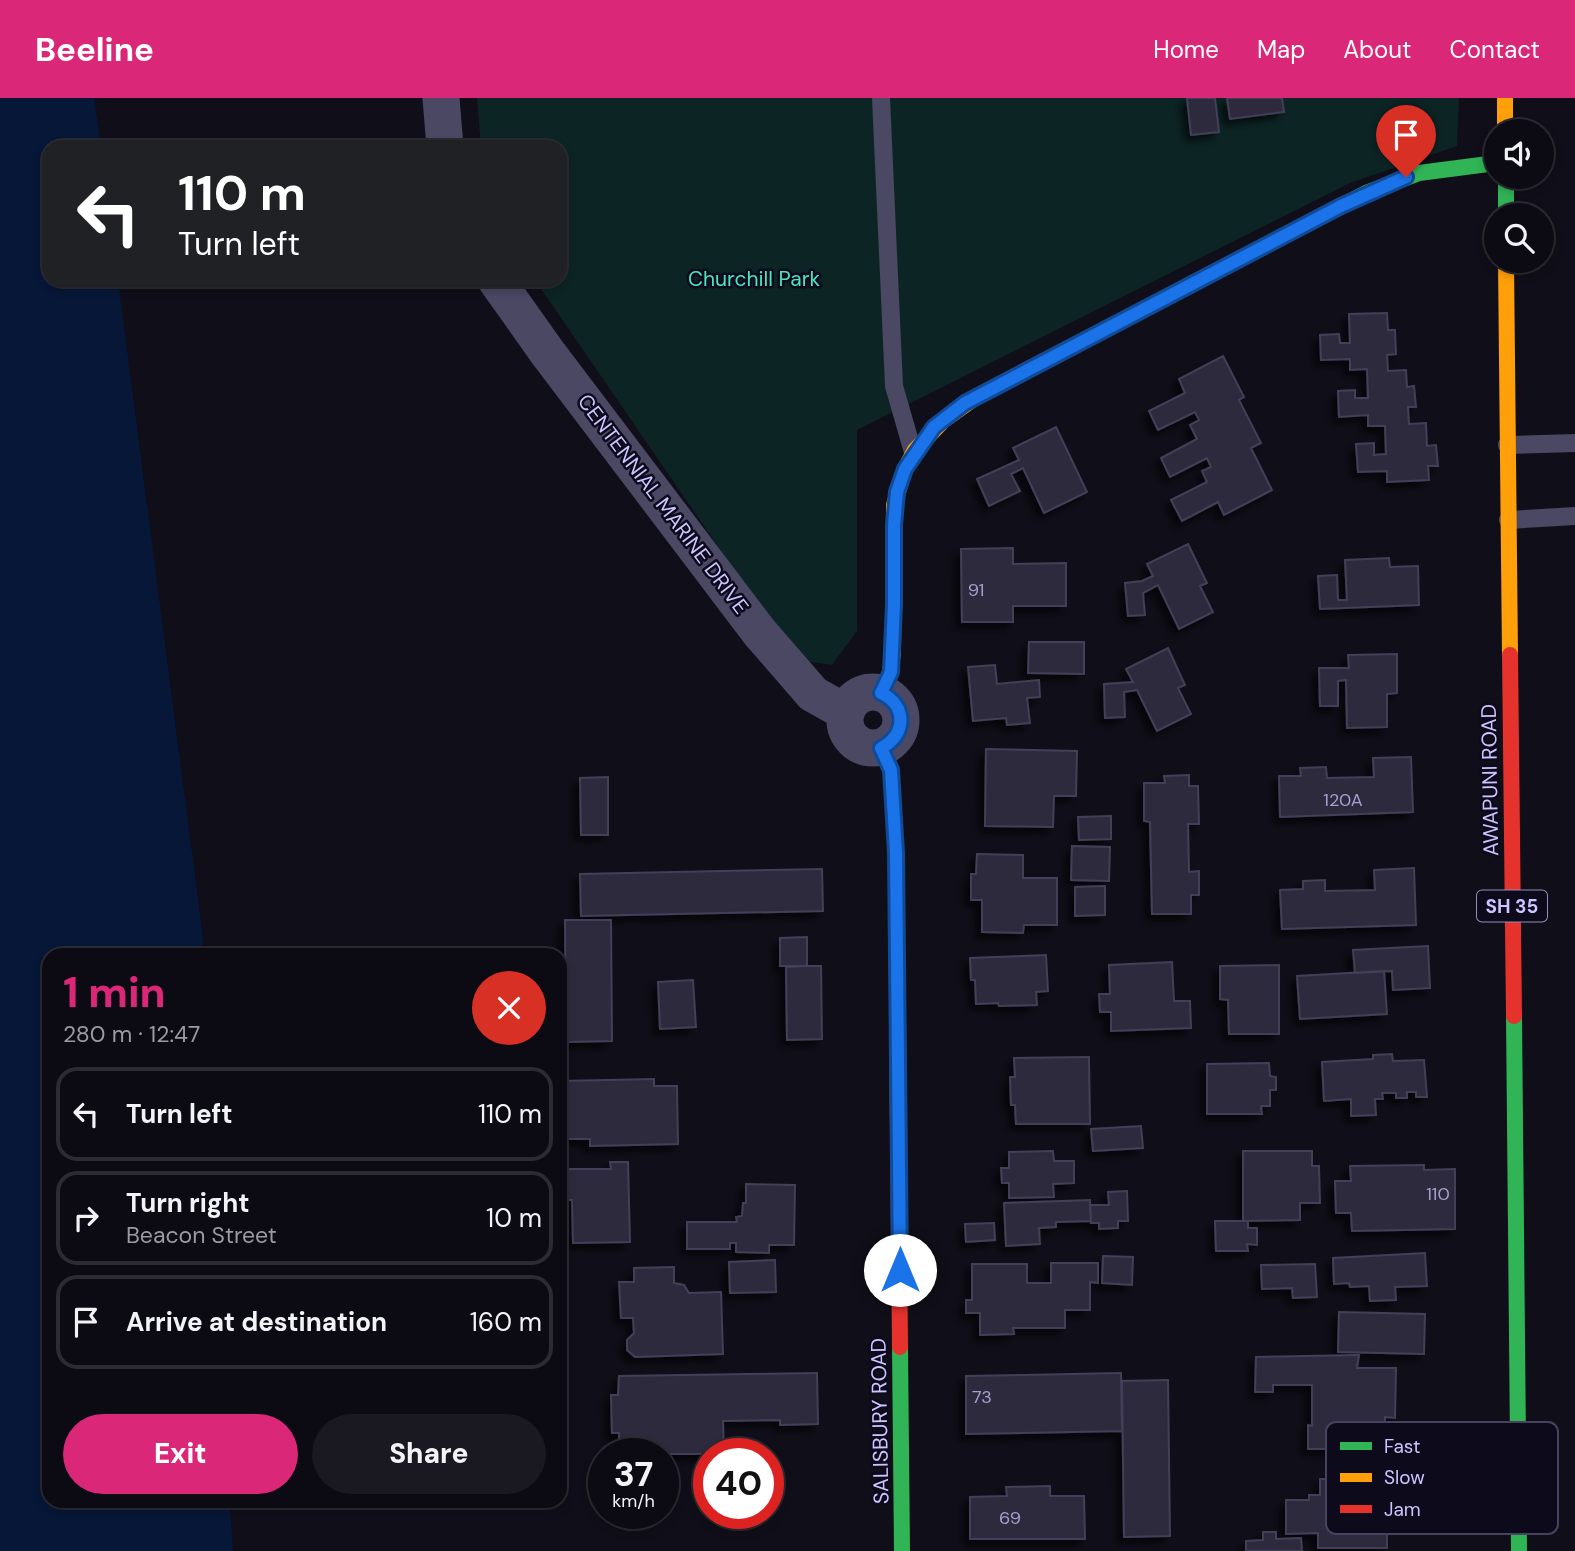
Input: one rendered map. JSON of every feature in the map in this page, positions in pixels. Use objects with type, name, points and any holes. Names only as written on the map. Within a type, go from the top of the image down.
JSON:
[{"type":"main road","points":[[1505,98],[1505,119]]},
{"type":"main road","points":[[881,693],[891,672],[897,492],[905,469],[934,427],[965,403],[1052,355],[1366,193],[1419,173],[1484,165]]},
{"type":"main road","name":"AWAPUNI ROAD","points":[[1506,273],[1518,1422]]},
{"type":"main road","name":"SALISBURY ROAD","points":[[881,748],[891,770],[896,853],[902,1551]]},
{"type":"street","points":[[441,98],[444,140]]},
{"type":"street","name":"CENTENNIAL MARINE DRIVE","points":[[501,287],[760,633],[813,694],[845,712]]},
{"type":"street","points":[[881,693],[890,697],[897,705],[901,725],[897,735],[881,748],[861,746],[853,740],[845,722],[845,712],[850,702],[859,695],[881,693]]},
{"type":"lane","points":[[881,98],[894,386],[914,456]]},
{"type":"lane","points":[[1507,445],[1575,443]]},
{"type":"lane","points":[[1508,520],[1575,516]]},
{"type":"green space","name":"Churchill Park","points":[[477,98],[1459,98],[1457,146],[1350,183],[857,430],[857,631],[832,665],[796,660],[540,287],[567,287],[567,140],[480,140]]},
{"type":"water","points":[[0,98],[94,98],[100,140],[42,140],[42,287],[119,287],[203,948],[42,948],[42,1508],[230,1508],[233,1551],[0,1551]]},
{"type":"building","points":[[1187,98],[1215,98],[1219,132],[1191,135]]},
{"type":"building","points":[[1227,98],[1282,98],[1284,112],[1230,119]]},
{"type":"building","points":[[1387,313],[1388,330],[1395,330],[1396,354],[1387,355],[1388,371],[1406,370],[1407,387],[1414,386],[1416,407],[1408,407],[1409,424],[1426,423],[1427,446],[1436,445],[1438,466],[1428,466],[1429,480],[1387,482],[1387,471],[1358,472],[1356,444],[1374,443],[1374,455],[1386,454],[1385,426],[1368,426],[1368,415],[1339,417],[1338,391],[1355,390],[1355,398],[1368,398],[1367,369],[1350,370],[1350,359],[1321,360],[1320,335],[1339,334],[1340,343],[1350,343],[1349,314]]},
{"type":"building","points":[[1223,356],[1244,397],[1239,400],[1261,443],[1251,448],[1272,490],[1224,515],[1218,502],[1182,521],[1171,500],[1207,482],[1202,471],[1211,467],[1207,458],[1170,477],[1161,458],[1197,439],[1190,425],[1199,420],[1195,412],[1158,430],[1149,411],[1185,393],[1179,379]]},
{"type":"building","points":[[1056,427],[1087,492],[1044,513],[1023,468],[1011,474],[1020,491],[989,506],[977,479],[1019,460],[1013,448]]},
{"type":"building","points":[[1188,544],[1207,583],[1200,586],[1213,612],[1179,629],[1158,585],[1143,593],[1145,615],[1128,616],[1125,583],[1142,581],[1153,576],[1147,564]]},
{"type":"building","points":[[1013,548],[1013,564],[1066,563],[1066,606],[1013,606],[1013,622],[962,622],[961,549]]},
{"type":"building","points":[[1389,558],[1390,567],[1418,566],[1419,605],[1320,609],[1318,576],[1337,575],[1338,600],[1347,600],[1345,560]]},
{"type":"building","points":[[1029,642],[1084,642],[1084,674],[1028,673]]},
{"type":"building","points":[[1168,648],[1185,685],[1178,688],[1191,714],[1157,731],[1137,690],[1124,692],[1125,717],[1105,718],[1104,684],[1133,682],[1126,669]]},
{"type":"building","points":[[1397,654],[1397,693],[1387,694],[1387,727],[1347,728],[1346,680],[1338,681],[1338,706],[1320,706],[1319,668],[1349,668],[1348,655]]},
{"type":"building","points":[[995,665],[997,684],[1039,680],[1040,697],[1027,698],[1030,723],[1007,725],[1006,718],[973,721],[968,667]]},
{"type":"building","points":[[986,749],[1077,751],[1076,796],[1054,796],[1053,827],[985,826]]},
{"type":"building","points":[[1411,757],[1413,812],[1280,817],[1279,776],[1301,776],[1300,768],[1326,767],[1327,778],[1374,777],[1373,758]]},
{"type":"building","points":[[1189,775],[1189,786],[1198,786],[1199,824],[1188,824],[1189,872],[1199,871],[1199,895],[1191,895],[1191,914],[1152,914],[1150,822],[1144,821],[1144,783],[1165,783],[1164,776]]},
{"type":"building","points":[[608,777],[608,835],[581,835],[580,778]]},
{"type":"building","points":[[1111,816],[1111,839],[1079,840],[1078,817]]},
{"type":"building","points":[[1072,846],[1110,847],[1109,881],[1071,880]]},
{"type":"building","points":[[977,854],[1023,855],[1023,878],[1057,878],[1057,925],[1024,925],[1023,933],[982,932],[982,900],[971,900],[971,874],[976,874]]},
{"type":"building","points":[[1414,868],[1416,925],[1282,929],[1280,890],[1303,889],[1303,881],[1325,880],[1325,891],[1375,890],[1374,870]]},
{"type":"building","points":[[822,869],[823,911],[581,916],[580,874]]},
{"type":"building","points":[[1105,886],[1105,915],[1075,916],[1075,887]]},
{"type":"building","points":[[565,920],[611,920],[612,1041],[567,1042]]},
{"type":"building","points":[[807,937],[807,966],[780,966],[780,938]]},
{"type":"building","points":[[1428,946],[1430,988],[1393,990],[1392,971],[1355,973],[1353,950]]},
{"type":"building","points":[[1046,955],[1048,991],[1036,992],[1037,1005],[976,1004],[975,980],[971,980],[970,958]]},
{"type":"building","points":[[1172,962],[1174,1001],[1190,1001],[1191,1028],[1111,1031],[1111,1012],[1100,1012],[1099,994],[1110,994],[1109,965]]},
{"type":"building","points":[[1279,965],[1279,1034],[1229,1034],[1228,1000],[1220,999],[1220,966]]},
{"type":"building","points":[[821,966],[822,1039],[787,1040],[786,967]]},
{"type":"building","points":[[1384,971],[1387,1014],[1300,1019],[1297,976]]},
{"type":"building","points":[[693,980],[696,1027],[660,1029],[658,982]]},
{"type":"building","points":[[1392,1054],[1393,1061],[1424,1060],[1427,1097],[1416,1097],[1416,1092],[1407,1092],[1407,1098],[1396,1098],[1396,1093],[1382,1093],[1383,1099],[1375,1099],[1376,1115],[1351,1116],[1351,1099],[1324,1101],[1322,1062],[1373,1059],[1373,1055]]},
{"type":"building","points":[[1089,1057],[1090,1124],[1016,1124],[1015,1105],[1011,1105],[1010,1077],[1015,1077],[1014,1058]]},
{"type":"building","points":[[1269,1063],[1270,1076],[1276,1077],[1276,1090],[1270,1090],[1270,1106],[1261,1106],[1262,1114],[1207,1114],[1207,1064]]},
{"type":"building","points":[[654,1079],[654,1086],[677,1086],[678,1144],[590,1146],[590,1139],[567,1139],[567,1081]]},
{"type":"building","points":[[1141,1126],[1143,1148],[1093,1151],[1091,1129]]},
{"type":"building","points":[[1053,1151],[1054,1161],[1074,1161],[1074,1183],[1053,1184],[1054,1197],[1009,1198],[1009,1183],[1002,1183],[1001,1168],[1009,1168],[1009,1152]]},
{"type":"building","points":[[1243,1151],[1312,1151],[1312,1166],[1319,1166],[1320,1203],[1300,1203],[1300,1220],[1243,1221]]},
{"type":"building","points":[[610,1162],[628,1162],[630,1242],[573,1243],[572,1200],[567,1200],[567,1169],[611,1169]]},
{"type":"building","points":[[1424,1165],[1424,1170],[1455,1169],[1455,1229],[1352,1231],[1351,1213],[1336,1213],[1335,1181],[1351,1181],[1350,1166]]},
{"type":"building","points":[[746,1184],[795,1185],[794,1245],[769,1245],[769,1253],[736,1252],[736,1243],[730,1243],[730,1249],[687,1249],[687,1222],[737,1222],[736,1217],[742,1216],[743,1203],[746,1203]]},
{"type":"building","points":[[1127,1191],[1128,1221],[1118,1221],[1118,1228],[1099,1229],[1099,1223],[1091,1223],[1090,1205],[1109,1205],[1108,1192]]},
{"type":"building","points":[[1090,1200],[1091,1221],[1056,1222],[1056,1227],[1039,1228],[1040,1244],[1006,1246],[1004,1203]]},
{"type":"building","points":[[1215,1221],[1248,1221],[1248,1228],[1257,1228],[1257,1245],[1247,1244],[1248,1251],[1216,1251]]},
{"type":"building","points":[[994,1223],[995,1240],[966,1242],[965,1224]]},
{"type":"building","points":[[1425,1253],[1427,1286],[1395,1287],[1396,1300],[1370,1301],[1369,1286],[1334,1284],[1333,1258]]},
{"type":"building","points":[[1103,1256],[1133,1257],[1132,1285],[1102,1283]]},
{"type":"building","points":[[775,1260],[776,1292],[730,1293],[729,1262]]},
{"type":"building","points":[[1051,1263],[1098,1263],[1098,1283],[1090,1282],[1090,1310],[1065,1310],[1065,1328],[1013,1328],[1014,1334],[980,1335],[980,1313],[966,1313],[966,1300],[972,1300],[972,1264],[1027,1264],[1027,1283],[1051,1283]]},
{"type":"building","points":[[1315,1264],[1317,1297],[1293,1298],[1292,1288],[1262,1289],[1261,1265]]},
{"type":"building","points":[[674,1267],[674,1283],[684,1285],[689,1293],[721,1292],[723,1354],[635,1357],[627,1350],[627,1340],[634,1333],[633,1318],[621,1318],[619,1282],[634,1282],[634,1268]]},
{"type":"building","points":[[1339,1312],[1425,1314],[1424,1354],[1338,1352]]},
{"type":"building","points":[[1359,1355],[1357,1368],[1396,1368],[1395,1418],[1385,1417],[1385,1422],[1326,1422],[1326,1449],[1308,1449],[1308,1425],[1312,1426],[1312,1385],[1273,1385],[1273,1392],[1255,1392],[1256,1357]]},
{"type":"building","points":[[817,1373],[818,1424],[780,1425],[780,1420],[723,1421],[724,1438],[693,1438],[693,1454],[679,1454],[679,1438],[619,1438],[619,1433],[612,1433],[611,1395],[618,1395],[619,1376]]},
{"type":"building","points":[[1121,1373],[1122,1431],[966,1434],[966,1376]]},
{"type":"building","points":[[1168,1380],[1170,1536],[1124,1537],[1122,1381]]},
{"type":"building","points":[[1320,1479],[1326,1479],[1326,1534],[1387,1534],[1387,1548],[1318,1548],[1318,1533],[1286,1534],[1286,1500],[1309,1500],[1309,1495],[1320,1495]]},
{"type":"building","points":[[1050,1486],[1050,1496],[1084,1496],[1085,1539],[970,1539],[970,1497],[1007,1496],[1006,1487]]},
{"type":"building","points":[[1263,1532],[1276,1532],[1276,1539],[1301,1538],[1302,1551],[1246,1551],[1246,1541],[1263,1540]]},
{"type":"traffic: fast","points":[[1193,283],[1366,193],[1419,173],[1484,165]]},
{"type":"traffic: fast","points":[[1506,189],[1506,203]]},
{"type":"traffic: fast","points":[[1514,1016],[1518,1422]]},
{"type":"traffic: fast","points":[[900,1347],[902,1551]]},
{"type":"traffic: fast","points":[[1519,1534],[1519,1551]]},
{"type":"traffic: slow","points":[[1505,98],[1505,119]]},
{"type":"traffic: slow","points":[[1506,273],[1510,655]]},
{"type":"traffic: slow","points":[[881,693],[890,673],[893,652],[894,505],[905,469],[915,450],[944,420],[979,395],[1193,283]]},
{"type":"traffic: slow","points":[[881,748],[891,770],[896,853],[898,1131]]},
{"type":"traffic: jam","points":[[1510,655],[1514,1016]]},
{"type":"traffic: jam","points":[[898,1131],[900,1347]]},
{"type":"route","points":[[900,1270],[896,853],[891,770],[881,748],[897,735],[901,715],[890,697],[881,693],[891,672],[894,525],[897,492],[905,469],[934,427],[965,403],[1366,193],[1406,177]]}]
